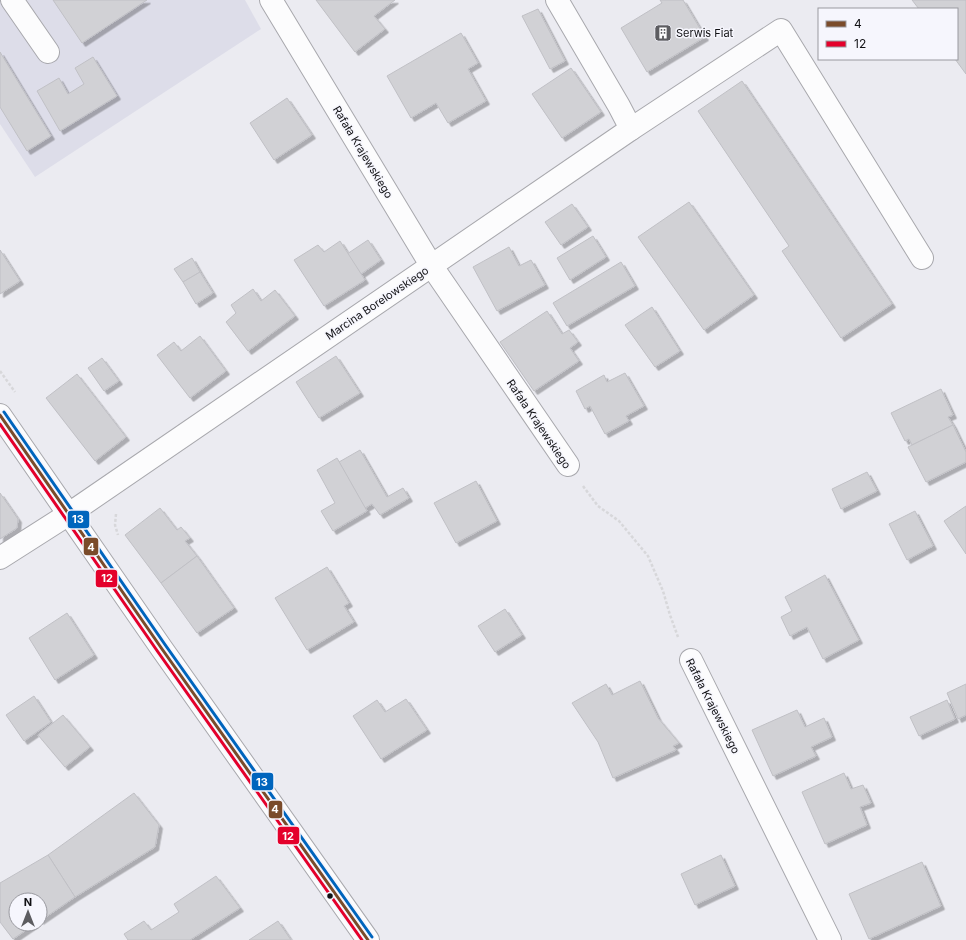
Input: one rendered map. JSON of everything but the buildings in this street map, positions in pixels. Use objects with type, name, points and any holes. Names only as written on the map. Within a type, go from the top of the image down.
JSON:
[{"type":"street","points":[[12,0],[48,52]]},
{"type":"street","name":"Rafała Krajewskiego","points":[[271,0],[432,266],[568,465]]},
{"type":"street","points":[[557,0],[631,129]]},
{"type":"street","name":"Marcina Borelowskiego","points":[[0,558],[69,514],[631,129],[781,30],[922,258]]},
{"type":"street","points":[[0,415],[162,649],[368,940]]},
{"type":"street","name":"Rafała Krajewskiego","points":[[691,660],[830,940]]},
{"type":"path","name":"Rafała Krajewskiego","points":[[568,465],[598,506],[619,521],[648,556],[664,591],[679,642],[691,660]]},
{"type":"shaded area","points":[[0,0],[245,0],[261,29],[35,177],[0,124]]},
{"type":"transit line","name":"13","points":[[4,412],[166,646],[372,937]]},
{"type":"transit line","name":"4","points":[[0,415],[162,649],[368,940]]},
{"type":"transit line","name":"12","points":[[0,424],[158,652],[362,940]]},
{"type":"place","name":"Serwis Fiat","points":[[663,33]]}]
